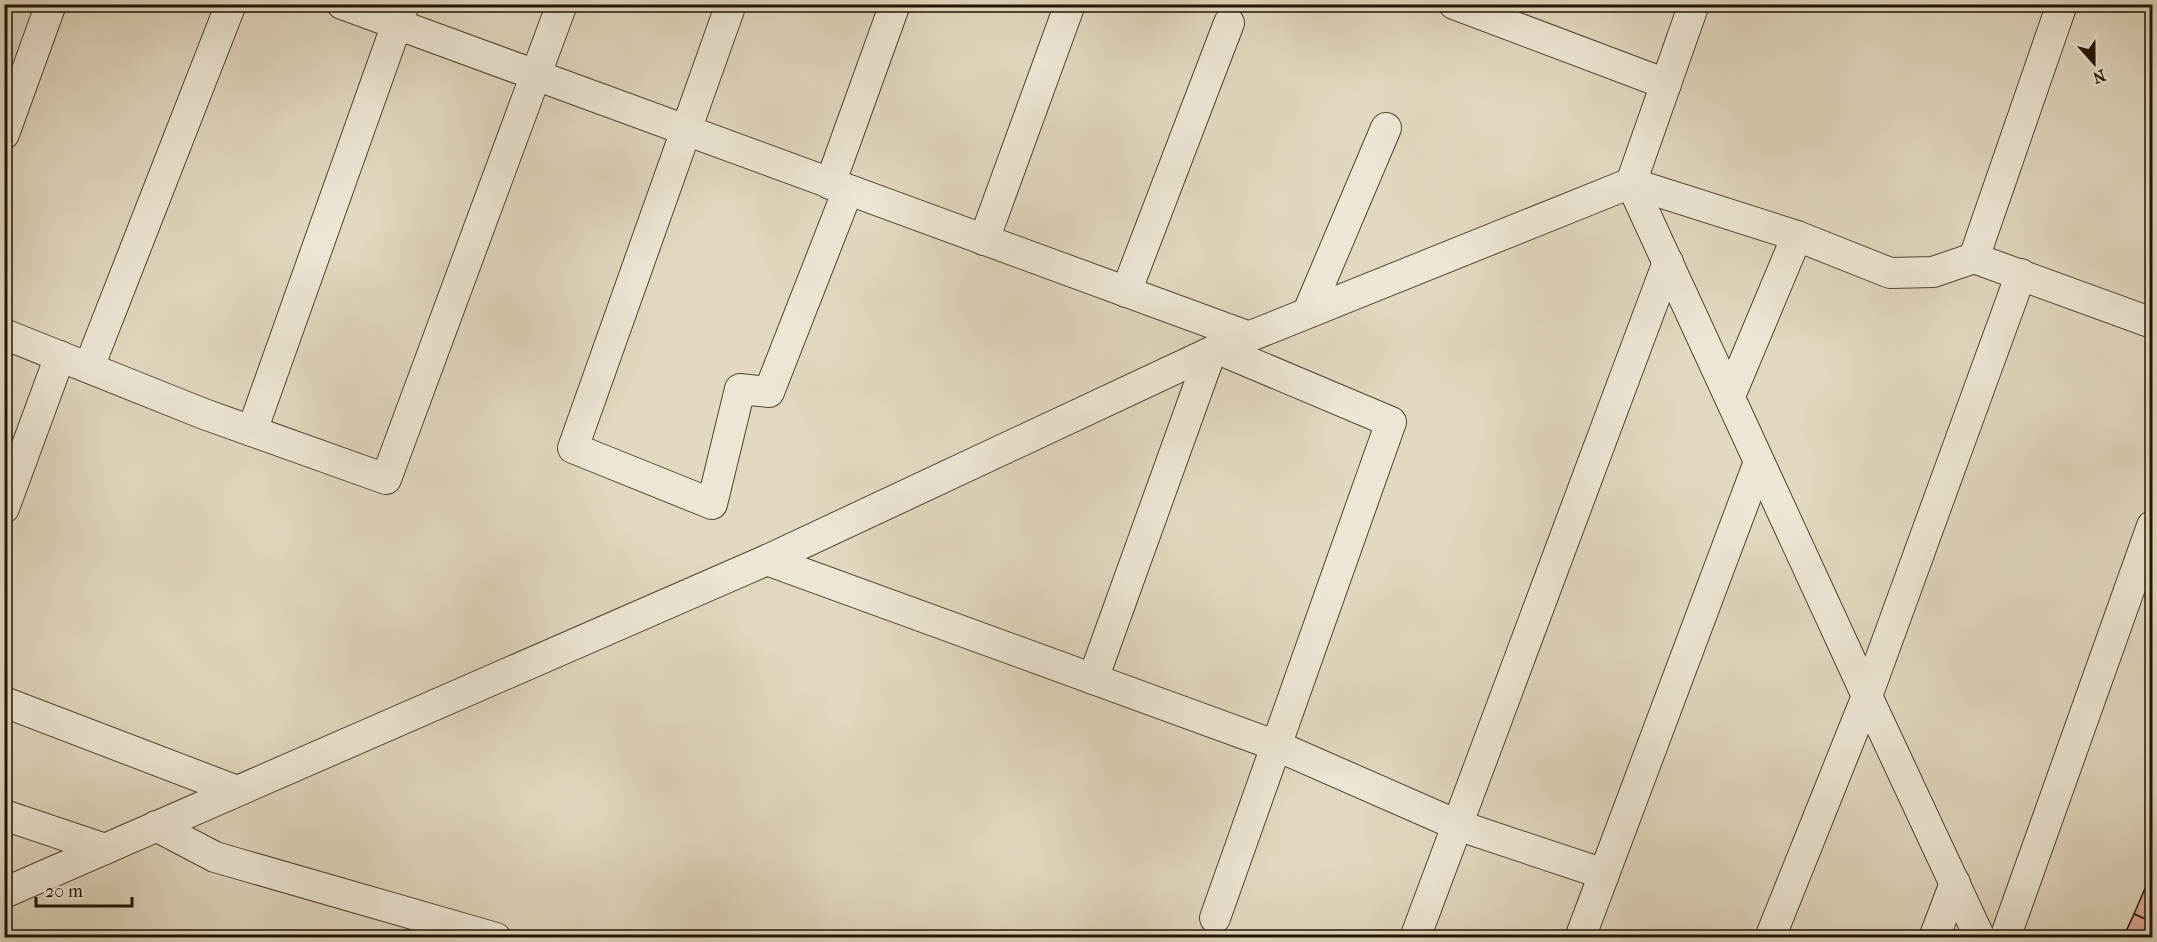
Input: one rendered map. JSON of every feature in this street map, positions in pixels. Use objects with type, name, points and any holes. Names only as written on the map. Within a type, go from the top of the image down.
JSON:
[{"type":"street","points":[[4,134],[51,4]]},
{"type":"street","points":[[88,368],[231,4]]},
{"type":"street","points":[[342,4],[400,14],[536,75],[1247,336]]},
{"type":"street","points":[[4,334],[252,431],[386,479],[562,4]]},
{"type":"street","points":[[731,4],[573,448],[712,504],[740,389],[769,392],[839,187],[895,4]]},
{"type":"street","points":[[984,240],[1070,4]]},
{"type":"street","points":[[1454,4],[1666,84]]},
{"type":"street","points":[[1694,4],[1631,183],[1980,938]]},
{"type":"street","points":[[1974,258],[2062,4]]},
{"type":"street","points":[[252,431],[400,14]]},
{"type":"street","points":[[1126,292],[1229,23]]},
{"type":"street","points":[[1308,312],[1386,128]]},
{"type":"street","points":[[4,893],[767,560],[1247,336],[1631,183],[1797,236],[1890,273],[1933,272],[1974,258],[2152,323]]},
{"type":"street","points":[[1730,396],[1797,236]]},
{"type":"street","points":[[1415,938],[1668,262]]},
{"type":"street","points":[[1770,938],[1867,696],[2021,274]]},
{"type":"street","points":[[1093,679],[1215,351]]},
{"type":"street","points":[[1215,351],[1391,422],[1215,918]]},
{"type":"street","points":[[4,508],[60,356]]},
{"type":"street","points":[[1580,938],[1759,462]]},
{"type":"street","points":[[2004,938],[2152,526]]},
{"type":"street","points":[[767,560],[1277,746],[1457,825],[1604,874]]},
{"type":"street","points":[[4,702],[237,791]]},
{"type":"street","points":[[4,815],[105,849]]},
{"type":"street","points":[[156,826],[215,858],[496,938]]},
{"type":"street","points":[[1934,938],[1955,883]]},
{"type":"building","points":[[2152,872],[2152,922],[2134,914]]},
{"type":"building","points":[[2134,914],[2152,922],[2152,938],[2123,938]]}]
